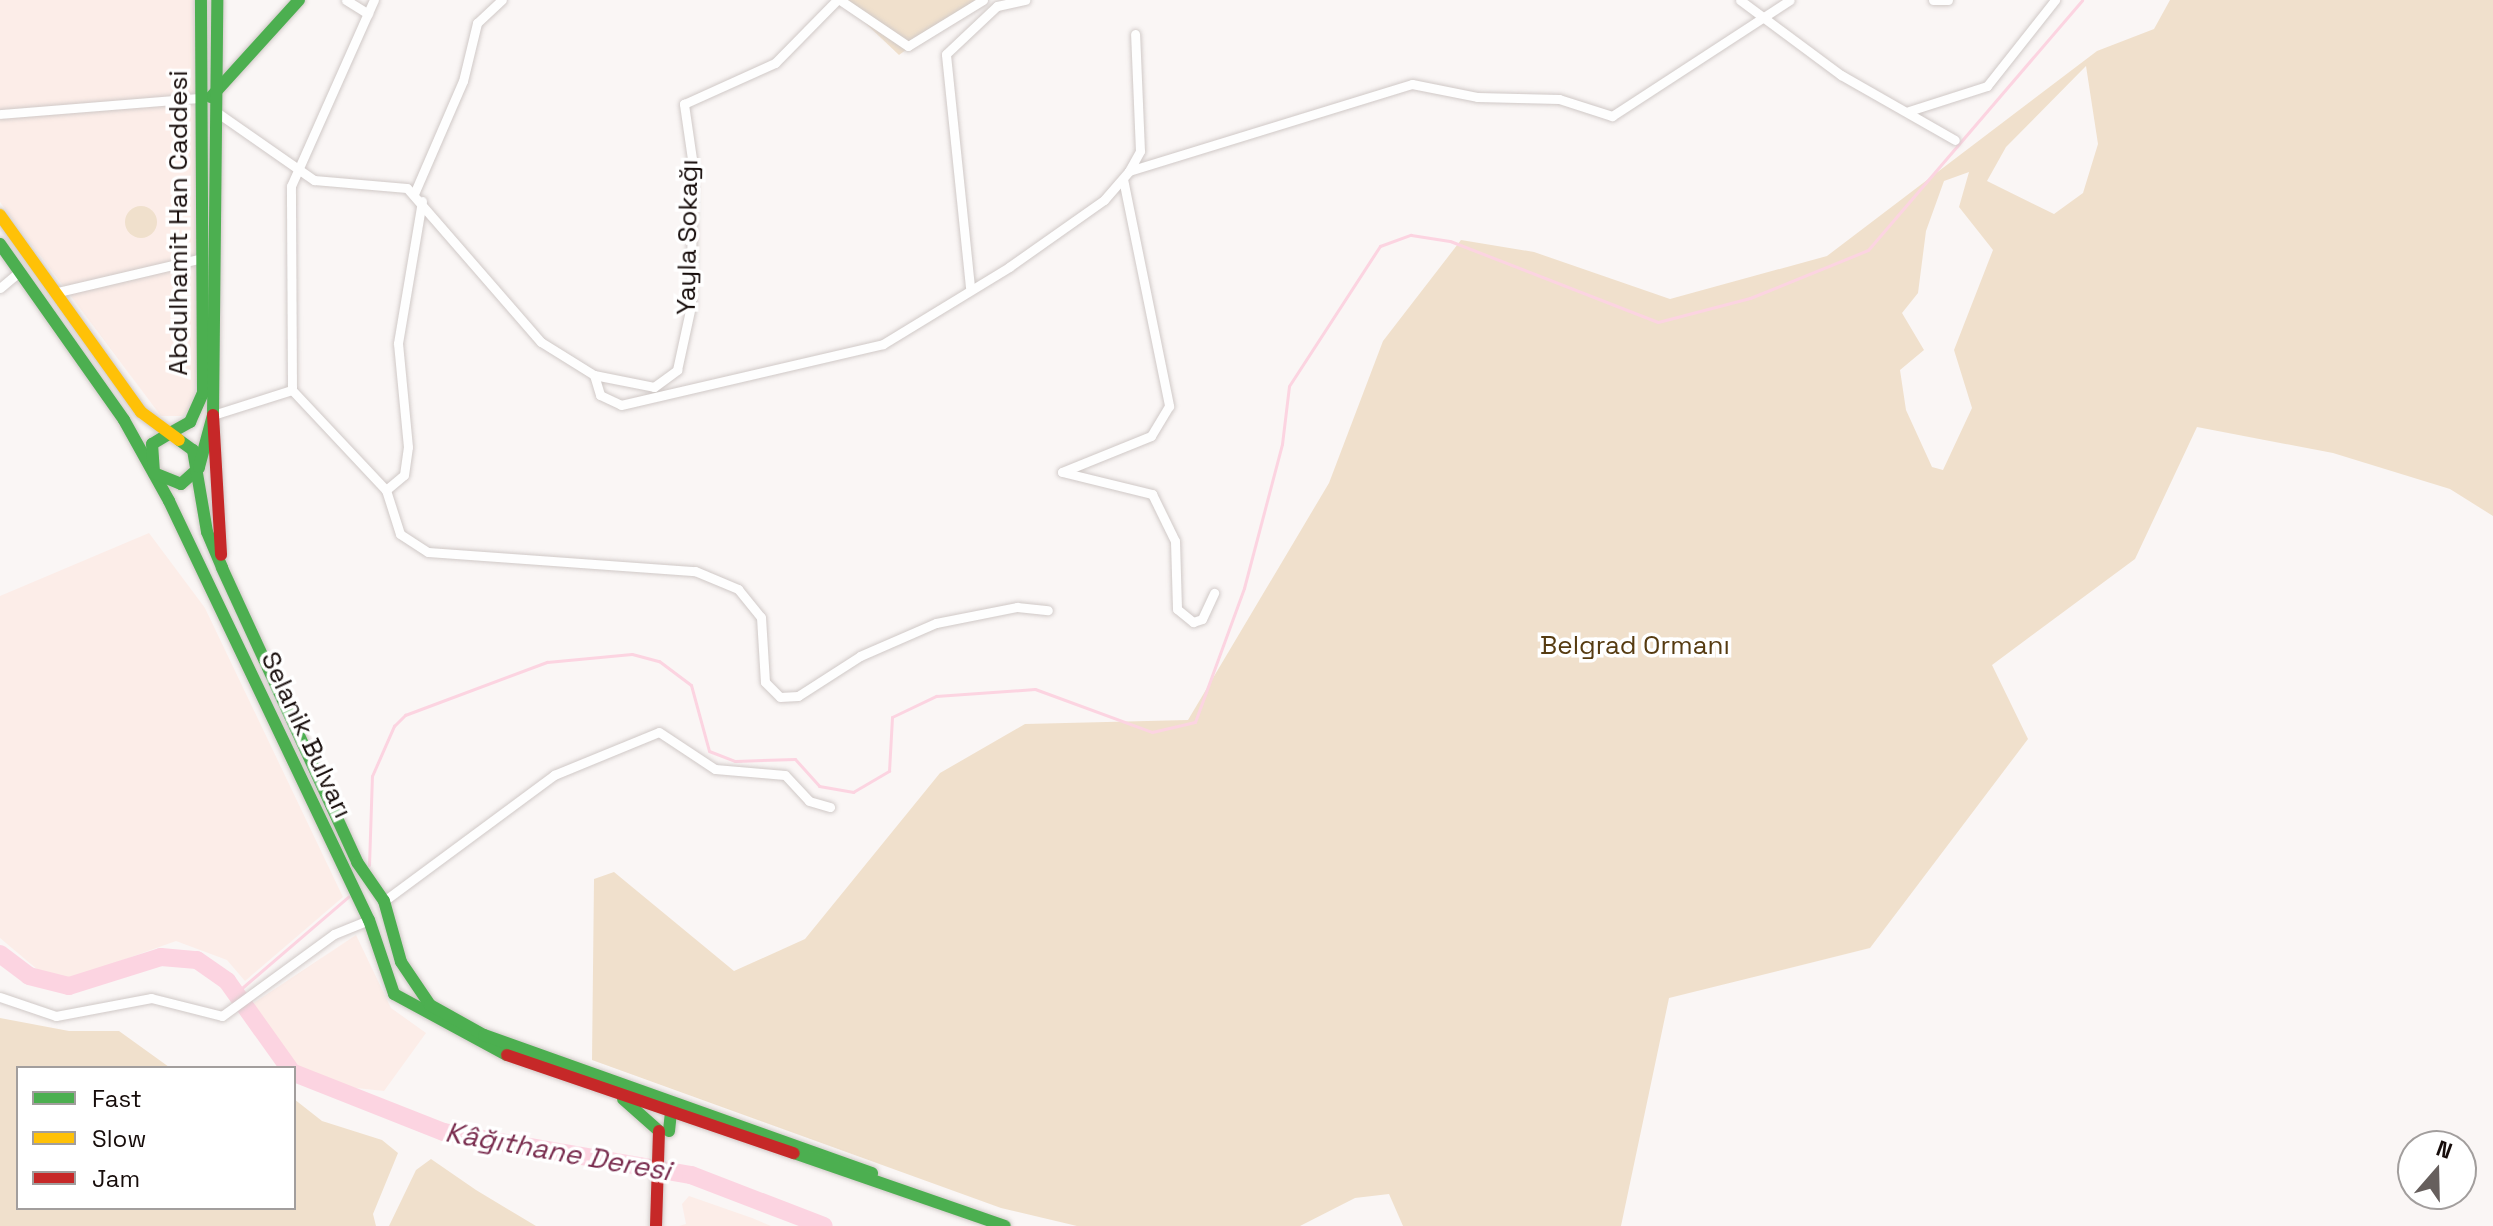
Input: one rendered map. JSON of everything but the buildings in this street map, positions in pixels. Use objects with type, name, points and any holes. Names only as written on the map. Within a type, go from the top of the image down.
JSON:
[{"type":"main road","name":"Abdulhamit Han Caddesi","points":[[172,432],[190,422],[203,393],[201,0]]},
{"type":"main road","points":[[217,0],[213,415],[222,568]]},
{"type":"main road","points":[[200,98],[215,97],[299,0]]},
{"type":"main road","points":[[0,215],[141,412],[193,450],[199,467]]},
{"type":"main road","name":"Selanik Bulvarı","points":[[0,244],[154,473],[369,920],[394,994],[423,1019],[609,1089],[670,1107]]},
{"type":"main road","points":[[172,432],[152,444],[154,473],[181,484],[199,467],[213,415]]},
{"type":"main road","name":"Selanik Bulvarı","points":[[199,467],[207,532],[222,568],[357,862],[383,899],[401,962],[430,1005],[461,1024],[670,1107]]},
{"type":"main road","points":[[232,630],[246,621]]},
{"type":"main road","points":[[383,899],[369,920],[401,962]]},
{"type":"main road","points":[[609,1089],[664,1131]]},
{"type":"main road","points":[[670,1107],[697,1120],[924,1197]]},
{"type":"main road","points":[[656,1226],[664,1131],[670,1107]]},
{"type":"main road","points":[[670,1107],[1005,1226]]},
{"type":"main road","points":[[664,1131],[697,1120]]},
{"type":"street","points":[[346,0],[368,14]]},
{"type":"street","points":[[374,0],[290,196],[292,390],[386,490],[393,524],[428,552],[695,571],[738,589],[761,617],[765,682],[780,697],[798,696],[860,656],[936,623],[992,609],[1048,610]]},
{"type":"street","points":[[386,490],[404,475],[408,447],[398,343],[418,197],[463,81],[477,23],[502,0]]},
{"type":"street","points":[[839,0],[908,46],[983,0]]},
{"type":"street","name":"Yayla Sokağı","points":[[418,197],[526,328],[594,375],[654,387],[677,370],[691,297],[692,159],[684,104],[775,63],[839,0]]},
{"type":"street","points":[[970,287],[946,54],[997,6],[1025,0]]},
{"type":"street","points":[[1740,0],[1759,20],[1955,140]]},
{"type":"street","points":[[594,375],[596,389],[614,403],[658,400],[883,344],[970,287],[1009,267],[1126,175],[1420,83],[1468,96],[1559,99],[1612,116],[1790,0]]},
{"type":"street","points":[[1933,0],[1948,0]]},
{"type":"street","points":[[1909,111],[1987,86],[2055,0]]},
{"type":"street","points":[[1135,34],[1140,151],[1126,175],[1169,406],[1151,436],[1062,472],[1152,494],[1175,541],[1177,609],[1193,622],[1202,619],[1214,593]]},
{"type":"street","points":[[0,114],[200,98]]},
{"type":"street","points":[[215,111],[299,171],[325,184],[392,184],[418,197]]},
{"type":"street","points":[[58,292],[203,258]]},
{"type":"street","points":[[0,288],[20,271]]},
{"type":"street","points":[[213,415],[292,390]]},
{"type":"street","points":[[383,899],[554,775],[659,732],[715,769],[785,775],[809,801],[830,807]]},
{"type":"street","points":[[0,997],[56,1016],[151,998],[212,1015],[232,1012],[334,934],[369,920]]},
{"type":"shaded area","points":[[0,0],[194,0],[198,332],[195,404],[183,416],[161,416],[0,202]]},
{"type":"shaded area","points":[[149,533],[205,608],[343,897],[245,981],[227,960],[176,941],[64,981],[44,975],[0,938],[0,596]]},
{"type":"shaded area","points":[[356,935],[391,1008],[426,1033],[384,1091],[320,1084],[301,1074],[252,1004]]},
{"type":"shaded area","points":[[689,1196],[771,1226],[679,1226],[686,1224],[682,1204]]},
{"type":"green space","points":[[841,0],[975,0],[899,55]]},
{"type":"green space","name":"Belgrad Ormanı","points":[[2170,0],[2493,0],[2493,516],[2450,489],[2333,453],[2197,427],[2135,559],[1992,665],[2028,739],[1870,948],[1669,998],[1621,1226],[1403,1226],[1389,1194],[1355,1198],[1300,1226],[1077,1226],[1001,1208],[592,1060],[594,879],[614,872],[734,971],[805,939],[940,773],[1025,724],[1188,720],[1329,483],[1383,341],[1461,240],[1534,252],[1670,299],[1827,256],[2097,51],[2154,29]],"holes":[[[2086,66],[2098,144],[2083,193],[2054,214],[1987,181],[2006,147]],[[1969,172],[1959,207],[1993,250],[1954,350],[1972,408],[1943,470],[1932,467],[1906,410],[1900,370],[1924,350],[1902,313],[1918,293],[1926,231],[1944,181]]]},
{"type":"green space","points":[[141,206],[153,210],[157,222],[153,234],[141,238],[129,234],[125,222],[129,210]]},
{"type":"green space","points":[[0,1018],[69,1031],[119,1031],[168,1066],[16,1066],[16,1210],[296,1210],[296,1101],[322,1121],[382,1140],[398,1153],[373,1214],[376,1226],[0,1226]]},
{"type":"green space","points":[[431,1159],[536,1226],[389,1226],[416,1170]]},
{"type":"waterway","points":[[369,865],[372,776],[394,726],[405,715],[547,662],[632,654],[659,661],[691,685],[709,751],[735,761],[795,759],[819,786],[853,792],[889,771],[892,717],[936,696],[1035,689],[1152,732],[1195,722],[1244,588],[1282,444],[1289,386],[1380,246],[1411,235],[1450,241],[1658,322],[1750,298],[1868,250],[2082,0]]},
{"type":"waterway","points":[[236,993],[348,897]]},
{"type":"waterway","name":"Kâğıthane Deresi","points":[[0,954],[29,976],[69,986],[161,957],[197,960],[227,981],[288,1066]]},
{"type":"waterway","name":"Kâğıthane Deresi","points":[[296,1074],[444,1132],[691,1175],[824,1226]]},
{"type":"traffic: fast","points":[[172,432],[190,422],[203,393],[201,0]]},
{"type":"traffic: fast","points":[[199,467],[213,415],[217,0]]},
{"type":"traffic: fast","points":[[211,97],[299,0]]},
{"type":"traffic: fast","points":[[0,244],[124,420],[169,501],[369,920],[394,994],[507,1055]]},
{"type":"traffic: fast","points":[[172,432],[152,444],[154,473],[181,484],[199,468]]},
{"type":"traffic: fast","points":[[179,440],[193,450],[207,532],[222,568],[357,862],[384,901],[401,962],[430,1005],[484,1035],[872,1173]]},
{"type":"traffic: fast","points":[[623,1099],[659,1131]]},
{"type":"traffic: fast","points":[[669,1131],[672,1104]]},
{"type":"traffic: fast","points":[[794,1153],[1005,1226]]},
{"type":"traffic: slow","points":[[0,215],[141,412],[179,440]]},
{"type":"traffic: jam","points":[[213,415],[221,555]]},
{"type":"traffic: jam","points":[[507,1055],[794,1153]]},
{"type":"traffic: jam","points":[[656,1226],[659,1131]]}]
